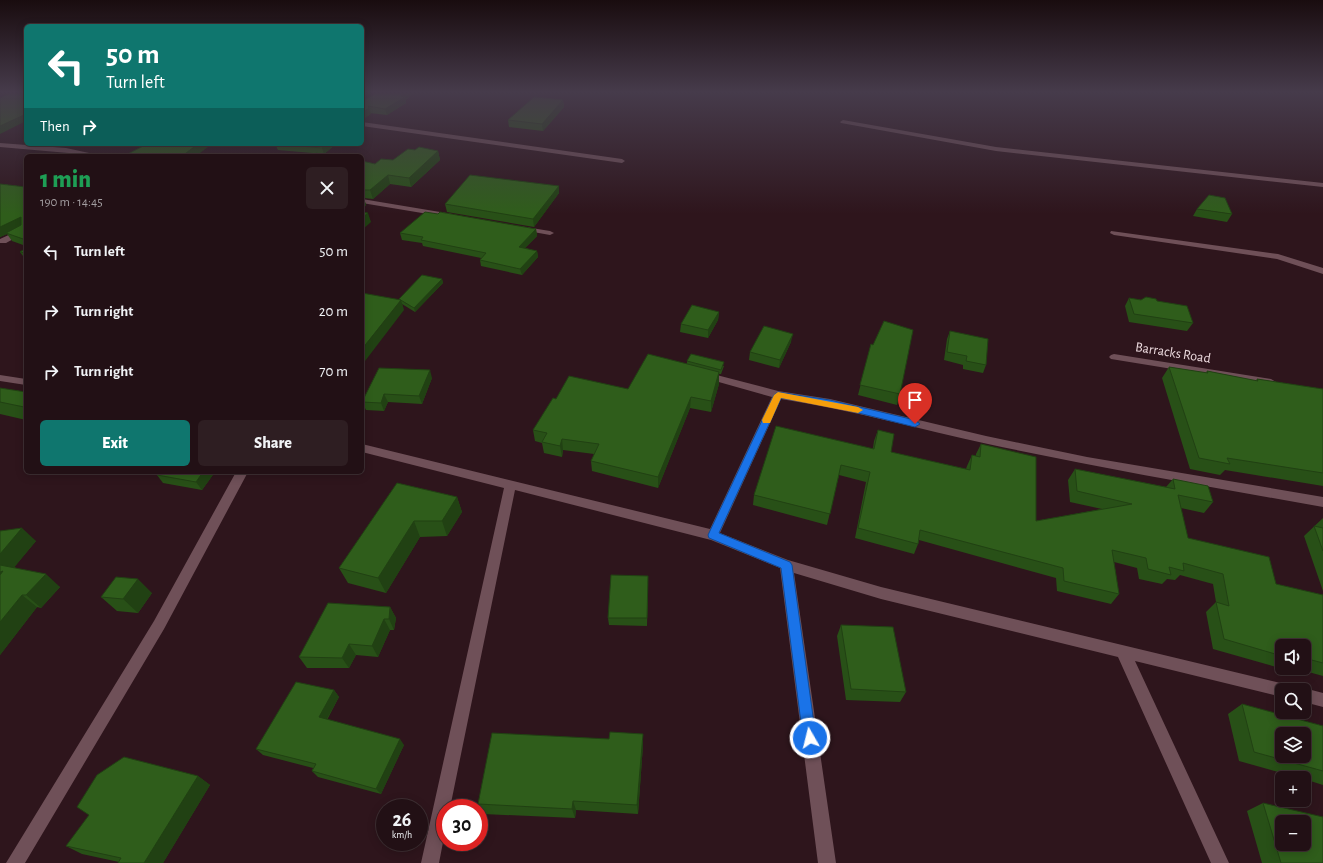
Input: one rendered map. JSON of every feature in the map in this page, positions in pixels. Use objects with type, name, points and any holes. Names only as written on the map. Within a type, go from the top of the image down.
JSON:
[{"type":"street","points":[[427,133],[622,161]]},
{"type":"street","points":[[907,133],[996,149],[1323,185]]},
{"type":"street","points":[[0,145],[66,150],[89,154]]},
{"type":"street","points":[[364,201],[464,218]]},
{"type":"street","points":[[511,226],[550,233]]},
{"type":"street","points":[[1,242],[24,230]]},
{"type":"street","points":[[1114,233],[1278,257],[1323,271]]},
{"type":"street","name":"Barracks Road","points":[[1114,357],[1284,385]]},
{"type":"street","points":[[695,372],[778,395],[830,403],[986,440],[1087,461],[1323,502]]},
{"type":"street","points":[[0,378],[24,382]]},
{"type":"street","points":[[713,535],[778,395]]},
{"type":"street","points":[[364,448],[713,535],[786,565],[881,592],[1275,688]]},
{"type":"street","points":[[16,863],[159,625],[241,474]]},
{"type":"street","points":[[430,863],[510,485]]},
{"type":"street","points":[[786,565],[827,863]]},
{"type":"street","points":[[1123,651],[1220,863]]},
{"type":"street","points":[[1311,697],[1323,700]]},
{"type":"building","points":[[143,146],[195,146],[185,154],[128,154]]},
{"type":"building","points":[[300,146],[324,146],[322,148]]},
{"type":"building","points":[[419,147],[438,151],[409,178],[388,175],[370,190],[364,190],[364,161],[375,164],[381,159],[393,160],[408,149],[415,150]]},
{"type":"building","points":[[470,175],[559,186],[533,219],[445,204]]},
{"type":"building","points":[[0,184],[24,187],[24,239],[6,233],[21,225],[21,217],[0,227]]},
{"type":"building","points":[[1209,195],[1225,198],[1232,214],[1197,209]]},
{"type":"building","points":[[425,212],[438,214],[440,212],[536,229],[519,247],[537,251],[520,269],[480,260],[486,253],[421,240],[423,237],[400,233]]},
{"type":"building","points":[[422,275],[442,279],[414,308],[399,299]]},
{"type":"building","points":[[364,293],[401,300],[364,346]]},
{"type":"building","points":[[1146,297],[1156,299],[1157,301],[1187,306],[1193,323],[1134,314],[1129,298],[1141,300]]},
{"type":"building","points":[[692,305],[719,312],[708,330],[681,324]]},
{"type":"building","points":[[884,321],[913,330],[900,394],[860,385],[871,344],[873,345]]},
{"type":"building","points":[[764,326],[793,334],[780,360],[750,352]]},
{"type":"building","points":[[950,331],[988,339],[986,365],[966,361],[967,356],[947,352]]},
{"type":"building","points":[[648,354],[719,372],[711,401],[691,397],[658,477],[591,461],[599,444],[562,439],[560,446],[542,442],[547,433],[533,430],[553,398],[556,399],[569,376],[628,389]]},
{"type":"building","points":[[691,354],[724,362],[721,370],[687,361]]},
{"type":"building","points":[[1169,367],[1208,373],[1207,371],[1258,381],[1257,379],[1323,389],[1323,473],[1227,458],[1230,464],[1199,458]]},
{"type":"building","points":[[379,368],[430,370],[419,396],[384,394],[381,403],[364,402],[364,398]]},
{"type":"building","points":[[0,388],[24,392],[24,407],[0,402]]},
{"type":"building","points":[[776,426],[874,449],[878,430],[894,434],[891,452],[970,470],[972,455],[980,457],[981,444],[1036,457],[1036,521],[1132,504],[1077,491],[1075,469],[1175,489],[1173,479],[1208,486],[1213,502],[1178,495],[1188,538],[1269,557],[1276,584],[1323,595],[1323,663],[1311,660],[1311,639],[1275,639],[1275,654],[1224,639],[1216,602],[1229,606],[1223,574],[1183,563],[1184,571],[1169,567],[1171,575],[1148,569],[1146,558],[1112,550],[1119,594],[1064,581],[1063,568],[920,530],[918,544],[858,528],[870,472],[841,465],[830,514],[754,495]]},
{"type":"building","points":[[158,474],[202,474],[196,482],[157,475]]},
{"type":"building","points":[[397,483],[457,497],[442,521],[414,521],[378,578],[339,568]]},
{"type":"building","points":[[1314,526],[1323,528],[1323,551]]},
{"type":"building","points":[[22,528],[0,554],[0,531]]},
{"type":"building","points":[[0,565],[46,574],[26,595],[22,595],[0,622],[0,575],[3,571],[0,572]]},
{"type":"building","points":[[611,575],[648,576],[647,618],[608,618]]},
{"type":"building","points":[[116,577],[138,579],[123,599],[101,597]]},
{"type":"building","points":[[328,603],[390,607],[389,619],[384,619],[372,646],[349,644],[342,658],[299,657]]},
{"type":"building","points":[[841,625],[893,627],[906,692],[851,689]]},
{"type":"building","points":[[296,682],[334,690],[319,717],[400,739],[376,789],[312,771],[316,764],[256,749]]},
{"type":"building","points":[[1242,704],[1275,713],[1275,719],[1297,719],[1323,726],[1323,771],[1294,763],[1311,763],[1311,727],[1275,727],[1275,758],[1254,752]]},
{"type":"building","points":[[610,732],[643,734],[637,805],[573,801],[572,809],[488,805],[488,799],[479,799],[492,733],[609,739]]},
{"type":"building","points":[[124,757],[198,776],[144,863],[118,863],[121,858],[66,846],[89,815],[77,807],[97,775]]},
{"type":"building","points":[[1263,803],[1323,817],[1323,863],[1281,863],[1277,851],[1311,851],[1311,815],[1275,815],[1275,843]]},
{"type":"slow traffic","points":[[767,420],[778,395],[830,403],[858,410]]},
{"type":"route","points":[[810,738],[786,565],[713,535],[778,395],[830,403],[915,424]]}]
